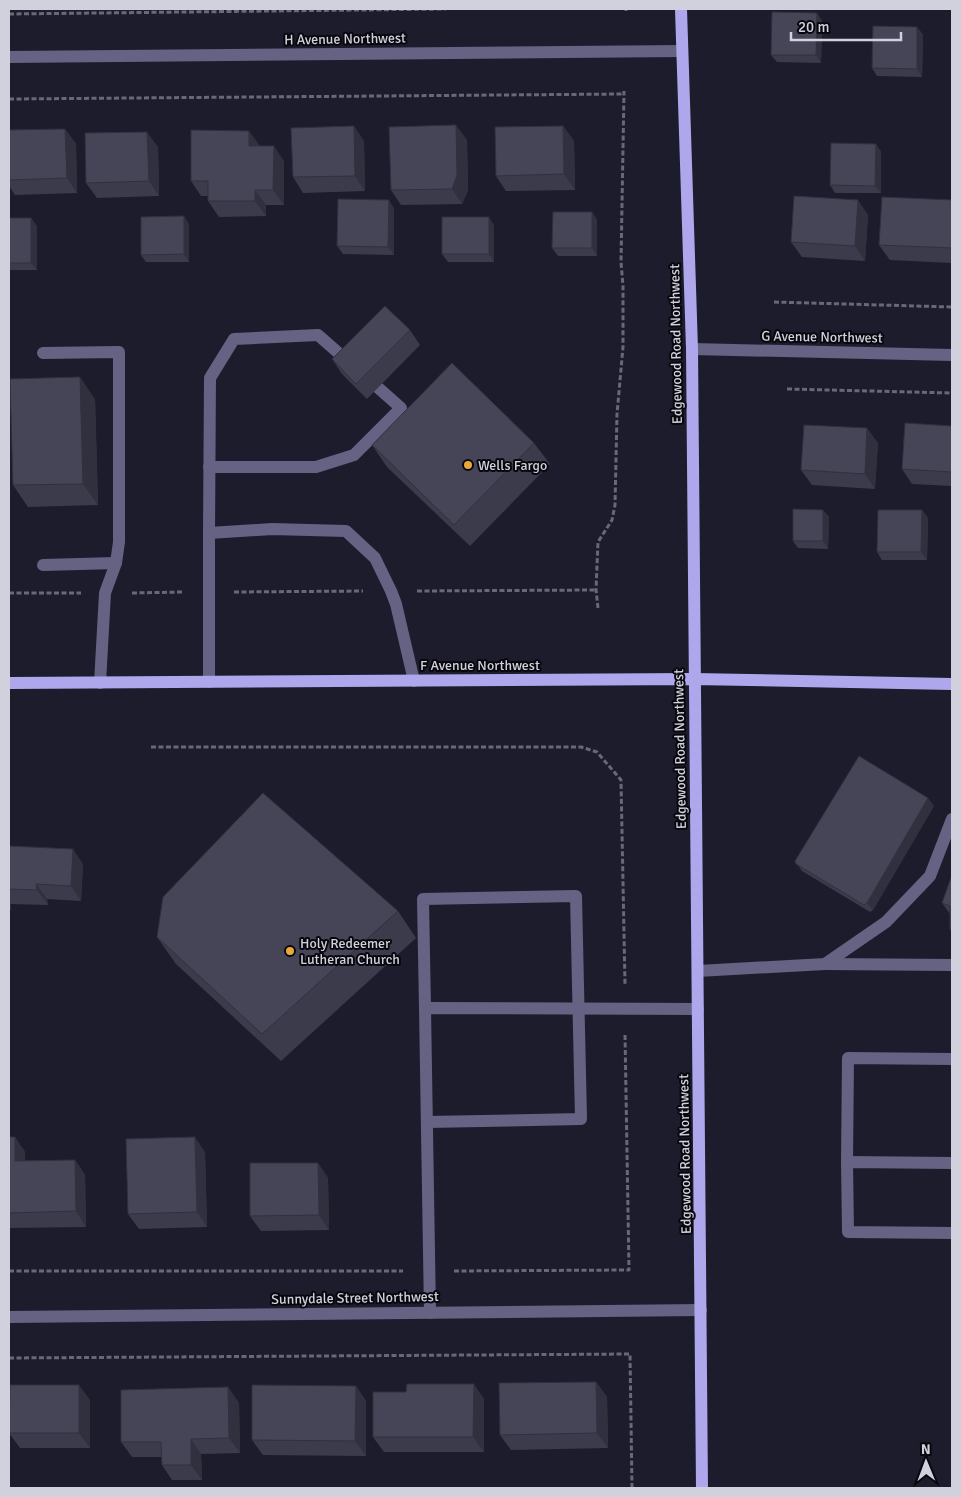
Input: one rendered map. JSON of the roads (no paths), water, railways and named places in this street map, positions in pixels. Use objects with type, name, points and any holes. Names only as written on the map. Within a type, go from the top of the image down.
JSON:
[{"type":"main road","name":"Edgewood Road Northwest","points":[[682,9],[692,348],[702,1488]]},
{"type":"main road","name":"F Avenue Northwest","points":[[9,683],[694,679],[952,684]]},
{"type":"street","name":"H Avenue Northwest","points":[[9,57],[682,50]]},
{"type":"street","points":[[209,467],[316,467],[354,455],[401,408],[318,335],[234,339],[210,378],[209,467],[209,682]]},
{"type":"street","name":"G Avenue Northwest","points":[[692,348],[952,355]]},
{"type":"street","points":[[43,352],[119,352],[119,542],[116,563],[105,593],[100,682]]},
{"type":"street","points":[[209,533],[272,529],[346,531],[375,558],[391,591],[396,604],[414,681]]},
{"type":"street","points":[[43,565],[116,563]]},
{"type":"street","points":[[825,964],[886,922],[930,876],[952,819]]},
{"type":"street","points":[[427,1122],[580,1119],[576,896],[423,899],[430,1313]]},
{"type":"street","points":[[698,971],[825,964],[952,965]]},
{"type":"street","points":[[425,1008],[698,1009]]},
{"type":"street","points":[[952,1058],[848,1058],[847,1162],[848,1232],[952,1233]]},
{"type":"street","points":[[847,1162],[952,1163]]},
{"type":"street","name":"Sunnydale Street Northwest","points":[[9,1317],[701,1310]]},
{"type":"place","name":"Wells Fargo","points":[[468,465]]},
{"type":"place","name":"Holy Redeemer Lutheran Church","points":[[290,951]]}]
